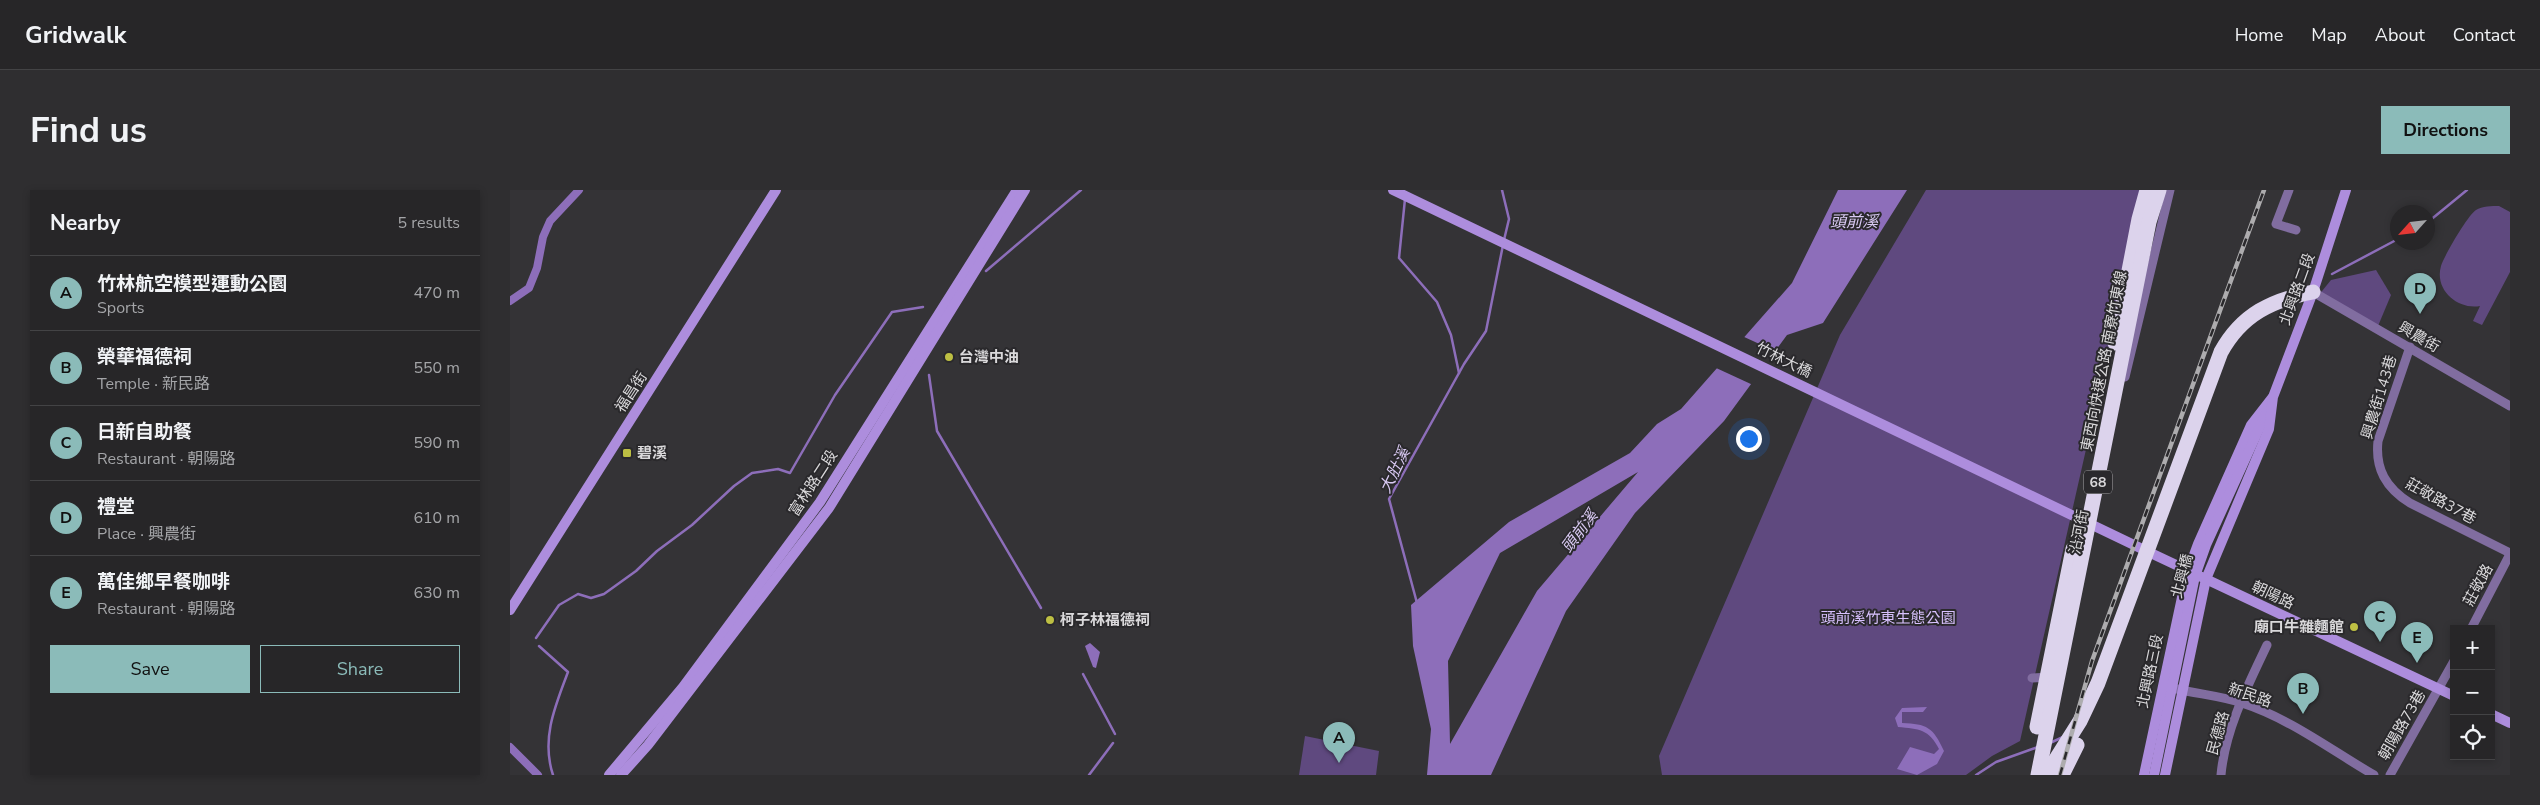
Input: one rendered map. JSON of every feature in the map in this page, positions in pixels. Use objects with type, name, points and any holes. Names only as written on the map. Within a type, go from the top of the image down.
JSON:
[{"type":"highway","name":"東西向快速公路 南寮竹東線","points":[[2027,775],[2139,219],[2147,190]]},
{"type":"highway","name":"東西向快速公路 南寮竹東線","points":[[2038,775],[2149,222],[2159,190]]},
{"type":"highway","points":[[2062,775],[2104,689],[2221,352],[2228,339],[2248,318],[2263,308],[2284,298],[2313,292]]},
{"type":"highway","points":[[2046,775],[2080,721],[2098,684],[2159,530]]},
{"type":"main road","name":"福昌街","points":[[510,610],[776,190]]},
{"type":"main road","name":"富林路二段","points":[[938,325],[1017,190]]},
{"type":"main road","name":"富林路二段","points":[[621,775],[648,744],[779,567],[1025,190]]},
{"type":"main road","name":"竹林大橋","points":[[1393,190],[2162,560]]},
{"type":"main road","name":"北興路二段","points":[[2182,690],[2206,579],[2269,429],[2273,397],[2313,292],[2346,190]]},
{"type":"main road","name":"北興路二段","points":[[2191,575],[2251,424],[2273,397]]},
{"type":"main road","name":"北興橋","points":[[2154,775],[2191,575],[2231,493],[2273,397]]},
{"type":"main road","name":"朝陽路","points":[[2162,560],[2450,694]]},
{"type":"main road","name":"富林路二段","points":[[609,775],[683,687],[779,567]]},
{"type":"main road","name":"北興路三段","points":[[2144,775],[2163,686],[2191,575]]},
{"type":"main road","points":[[2165,775],[2182,690]]},
{"type":"main road","points":[[2493,715],[2510,723]]},
{"type":"street","name":"沿河街","points":[[2032,678],[2050,678],[2066,670],[2116,418],[2170,190]]},
{"type":"street","points":[[2289,190],[2276,224],[2296,230]]},
{"type":"street","name":"興農街","points":[[2313,292],[2510,406]]},
{"type":"street","name":"興農街143巷","points":[[2376,456],[2378,441],[2410,347]]},
{"type":"street","name":"莊敬路37巷","points":[[2376,456],[2379,469],[2395,494],[2510,554]]},
{"type":"street","name":"莊敬路","points":[[2473,625],[2510,554]]},
{"type":"street","name":"民德路","points":[[2221,775],[2230,736],[2267,645]]},
{"type":"street","points":[[2439,689],[2450,668]]},
{"type":"street","name":"新民路","points":[[2163,686],[2242,703],[2296,728],[2374,775]]},
{"type":"street","name":"朝陽路73巷","points":[[2390,775],[2439,689]]},
{"type":"green space","name":"頭前溪竹東生態公園","points":[[1926,190],[2151,190],[2116,317],[2020,741],[1992,756],[1966,775],[1662,775],[1659,756],[1840,335]]},
{"type":"green space","points":[[2487,206],[2499,206],[2510,212],[2510,272],[2482,325],[2473,321],[2480,306],[2464,305],[2456,301],[2444,290],[2440,275],[2441,266],[2472,213]]},
{"type":"green space","points":[[2376,270],[2391,295],[2378,326],[2318,296],[2331,280]]},
{"type":"green space","points":[[1305,736],[1379,751],[1376,775],[1299,775]]},
{"type":"water","name":"頭前溪","points":[[1838,190],[1907,190],[1823,323],[1787,335],[1724,421],[1635,513],[1566,611],[1491,775],[1427,775],[1431,729],[1413,646],[1411,605],[1509,522],[1630,453],[1657,424],[1681,409],[1792,283]],"holes":[[[1638,472],[1537,591],[1450,744],[1448,661],[1500,553]]]},
{"type":"water","points":[[1090,643],[1100,652],[1096,668],[1093,667],[1085,646]]},
{"type":"water","points":[[1927,707],[1923,712],[1902,712],[1902,723],[1918,724],[1928,728],[1944,751],[1937,764],[1917,775],[1897,769],[1910,747],[1934,754],[1939,749],[1931,737],[1923,731],[1898,727],[1895,718],[1902,708]]},
{"type":"pier","points":[[1742,336],[1777,352],[1753,385],[1714,367]]},
{"type":"waterway","points":[[510,301],[529,288],[537,268],[543,237],[550,221],[579,190]]},
{"type":"waterway","points":[[986,271],[1081,190]]},
{"type":"waterway","name":"大肚溪","points":[[1502,190],[1509,219],[1504,240]]},
{"type":"waterway","points":[[2435,216],[2467,190]]},
{"type":"waterway","points":[[1405,199],[1399,258],[1437,302],[1451,335],[1459,373]]},
{"type":"waterway","points":[[2332,274],[2390,243]]},
{"type":"waterway","name":"大肚溪","points":[[1417,603],[1389,499],[1464,364],[1486,331],[1503,245]]},
{"type":"waterway","points":[[536,638],[559,605],[578,594],[591,598],[604,594],[636,571],[657,551],[692,525],[734,486],[752,473],[778,469],[790,473],[835,395],[892,312],[923,307]]},
{"type":"waterway","points":[[929,375],[937,431],[1041,608]]},
{"type":"waterway","points":[[539,646],[568,672],[554,710],[549,736],[548,748],[553,775]]},
{"type":"waterway","points":[[1083,674],[1115,734]]},
{"type":"waterway","points":[[2050,743],[2063,737]]},
{"type":"waterway","points":[[1089,775],[1113,743]]},
{"type":"waterway","points":[[510,747],[538,775]]},
{"type":"waterway","points":[[1976,775],[1996,762],[2038,747]]},
{"type":"railway","points":[[2060,775],[2092,661],[2264,190]]},
{"type":"place","name":"禮堂","points":[[2420,314]]},
{"type":"place","name":"台灣中油","points":[[949,357]]},
{"type":"place","name":"碧溪","points":[[627,453]]},
{"type":"place","name":"柯子林福德祠","points":[[1050,620]]},
{"type":"place","name":"廟口牛雜麵館","points":[[2354,627]]},
{"type":"place","name":"日新自助餐","points":[[2380,642]]},
{"type":"place","name":"萬佳鄉早餐咖啡","points":[[2417,663]]},
{"type":"place","name":"榮華福德祠","points":[[2303,714]]},
{"type":"place","name":"竹林航空模型運動公園","points":[[1339,763]]}]
